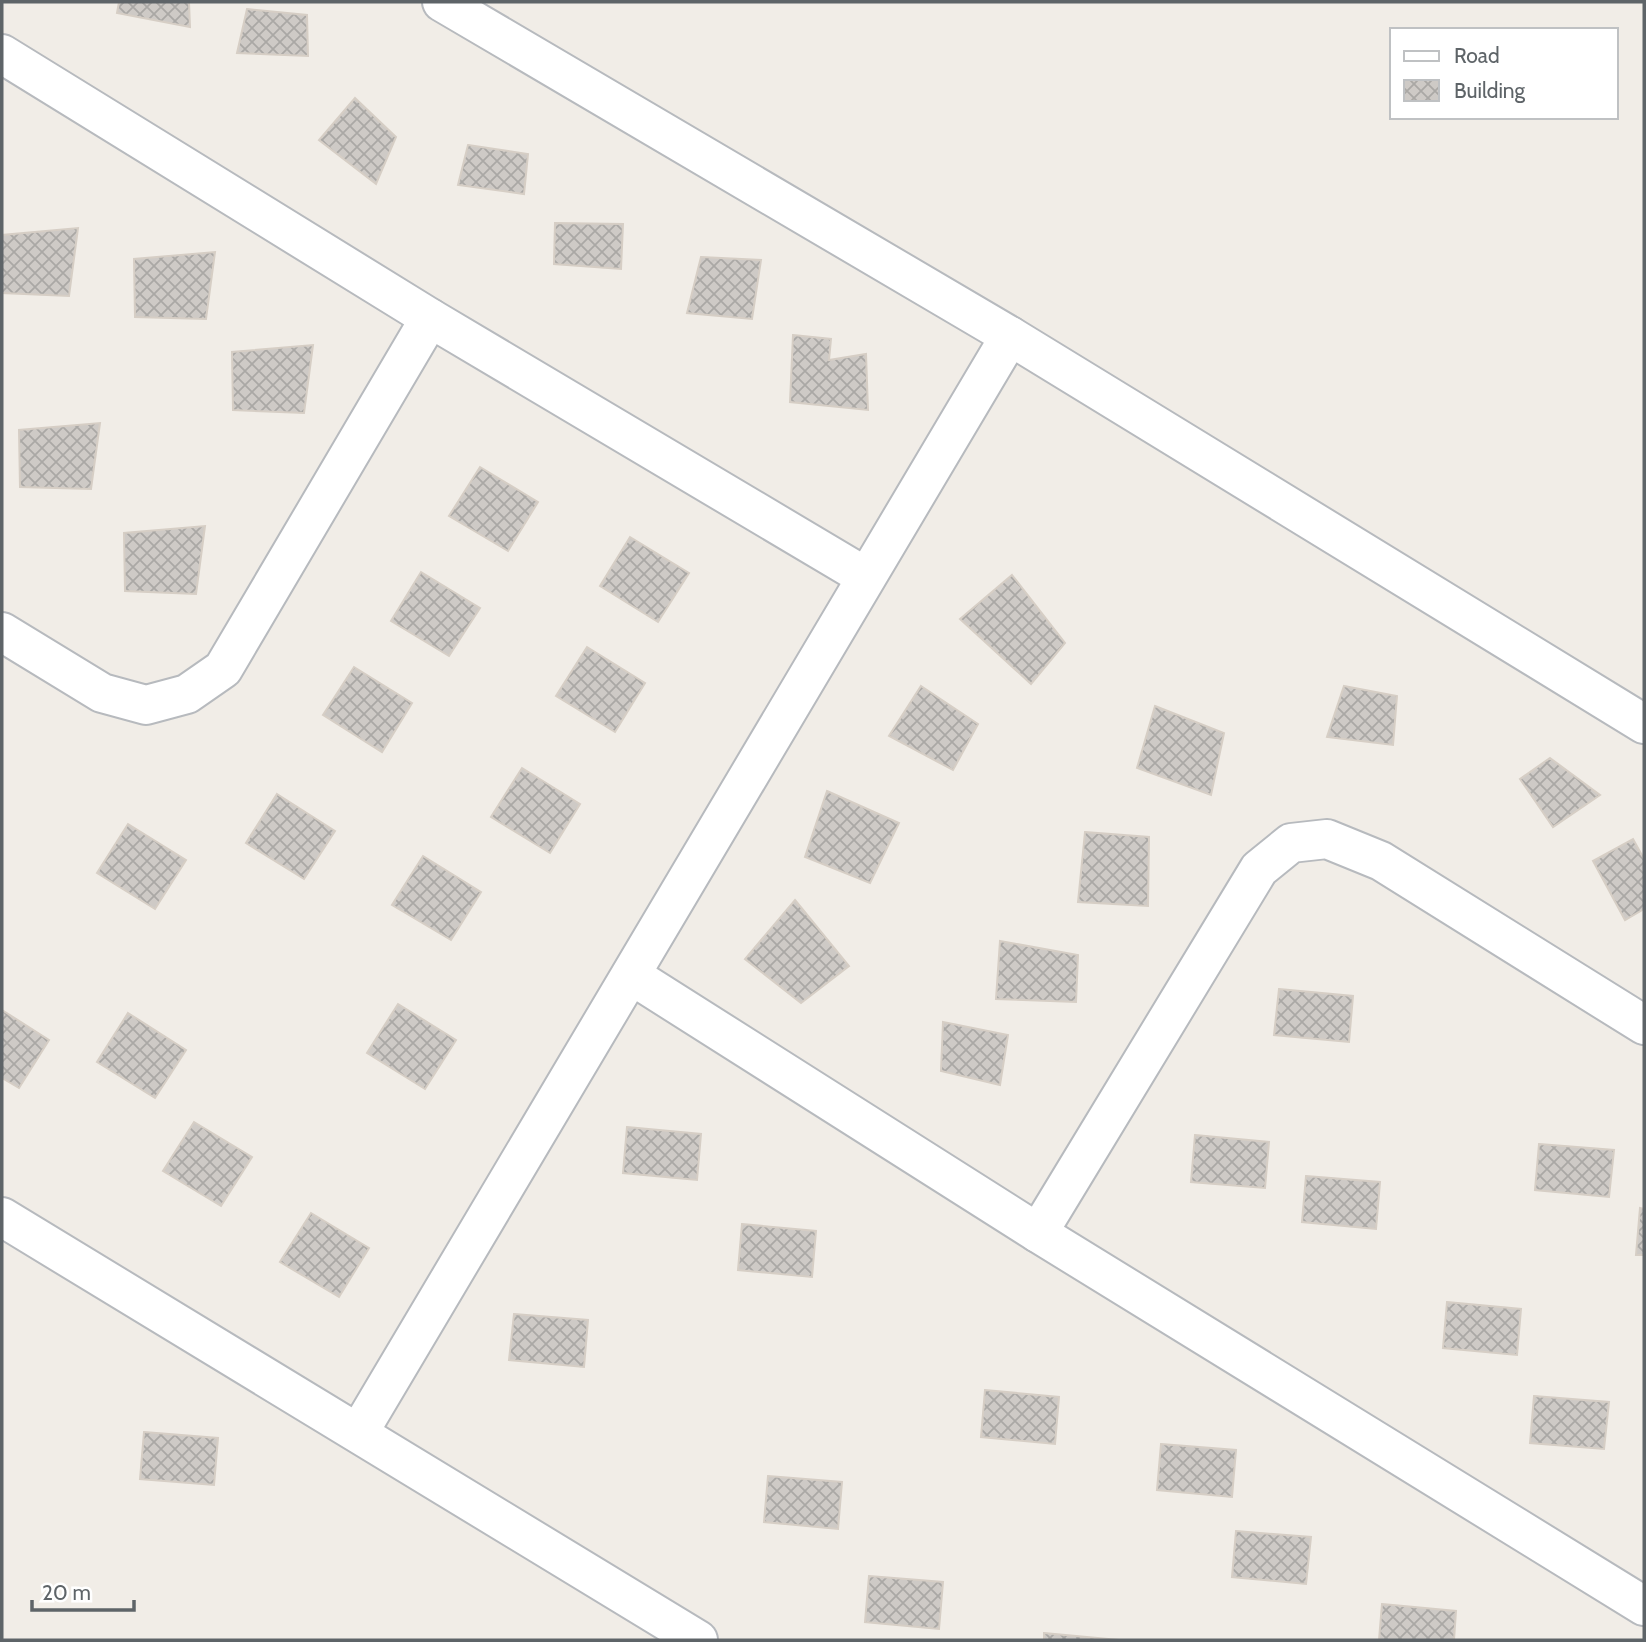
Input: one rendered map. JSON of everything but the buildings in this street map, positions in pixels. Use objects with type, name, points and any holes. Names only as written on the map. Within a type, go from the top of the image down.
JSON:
[{"type":"street","points":[[442,2],[1010,336],[1644,724]]},
{"type":"street","points":[[2,54],[430,318],[866,577]]},
{"type":"street","points":[[2,632],[102,693],[146,705],[187,694],[223,669],[430,318]]},
{"type":"street","points":[[359,1432],[1010,336]]},
{"type":"street","points":[[1038,1233],[1259,869],[1291,843],[1327,839],[1381,861],[1644,1026]]},
{"type":"street","points":[[631,975],[1038,1233],[1644,1606]]},
{"type":"street","points":[[2,1217],[698,1640]]}]
